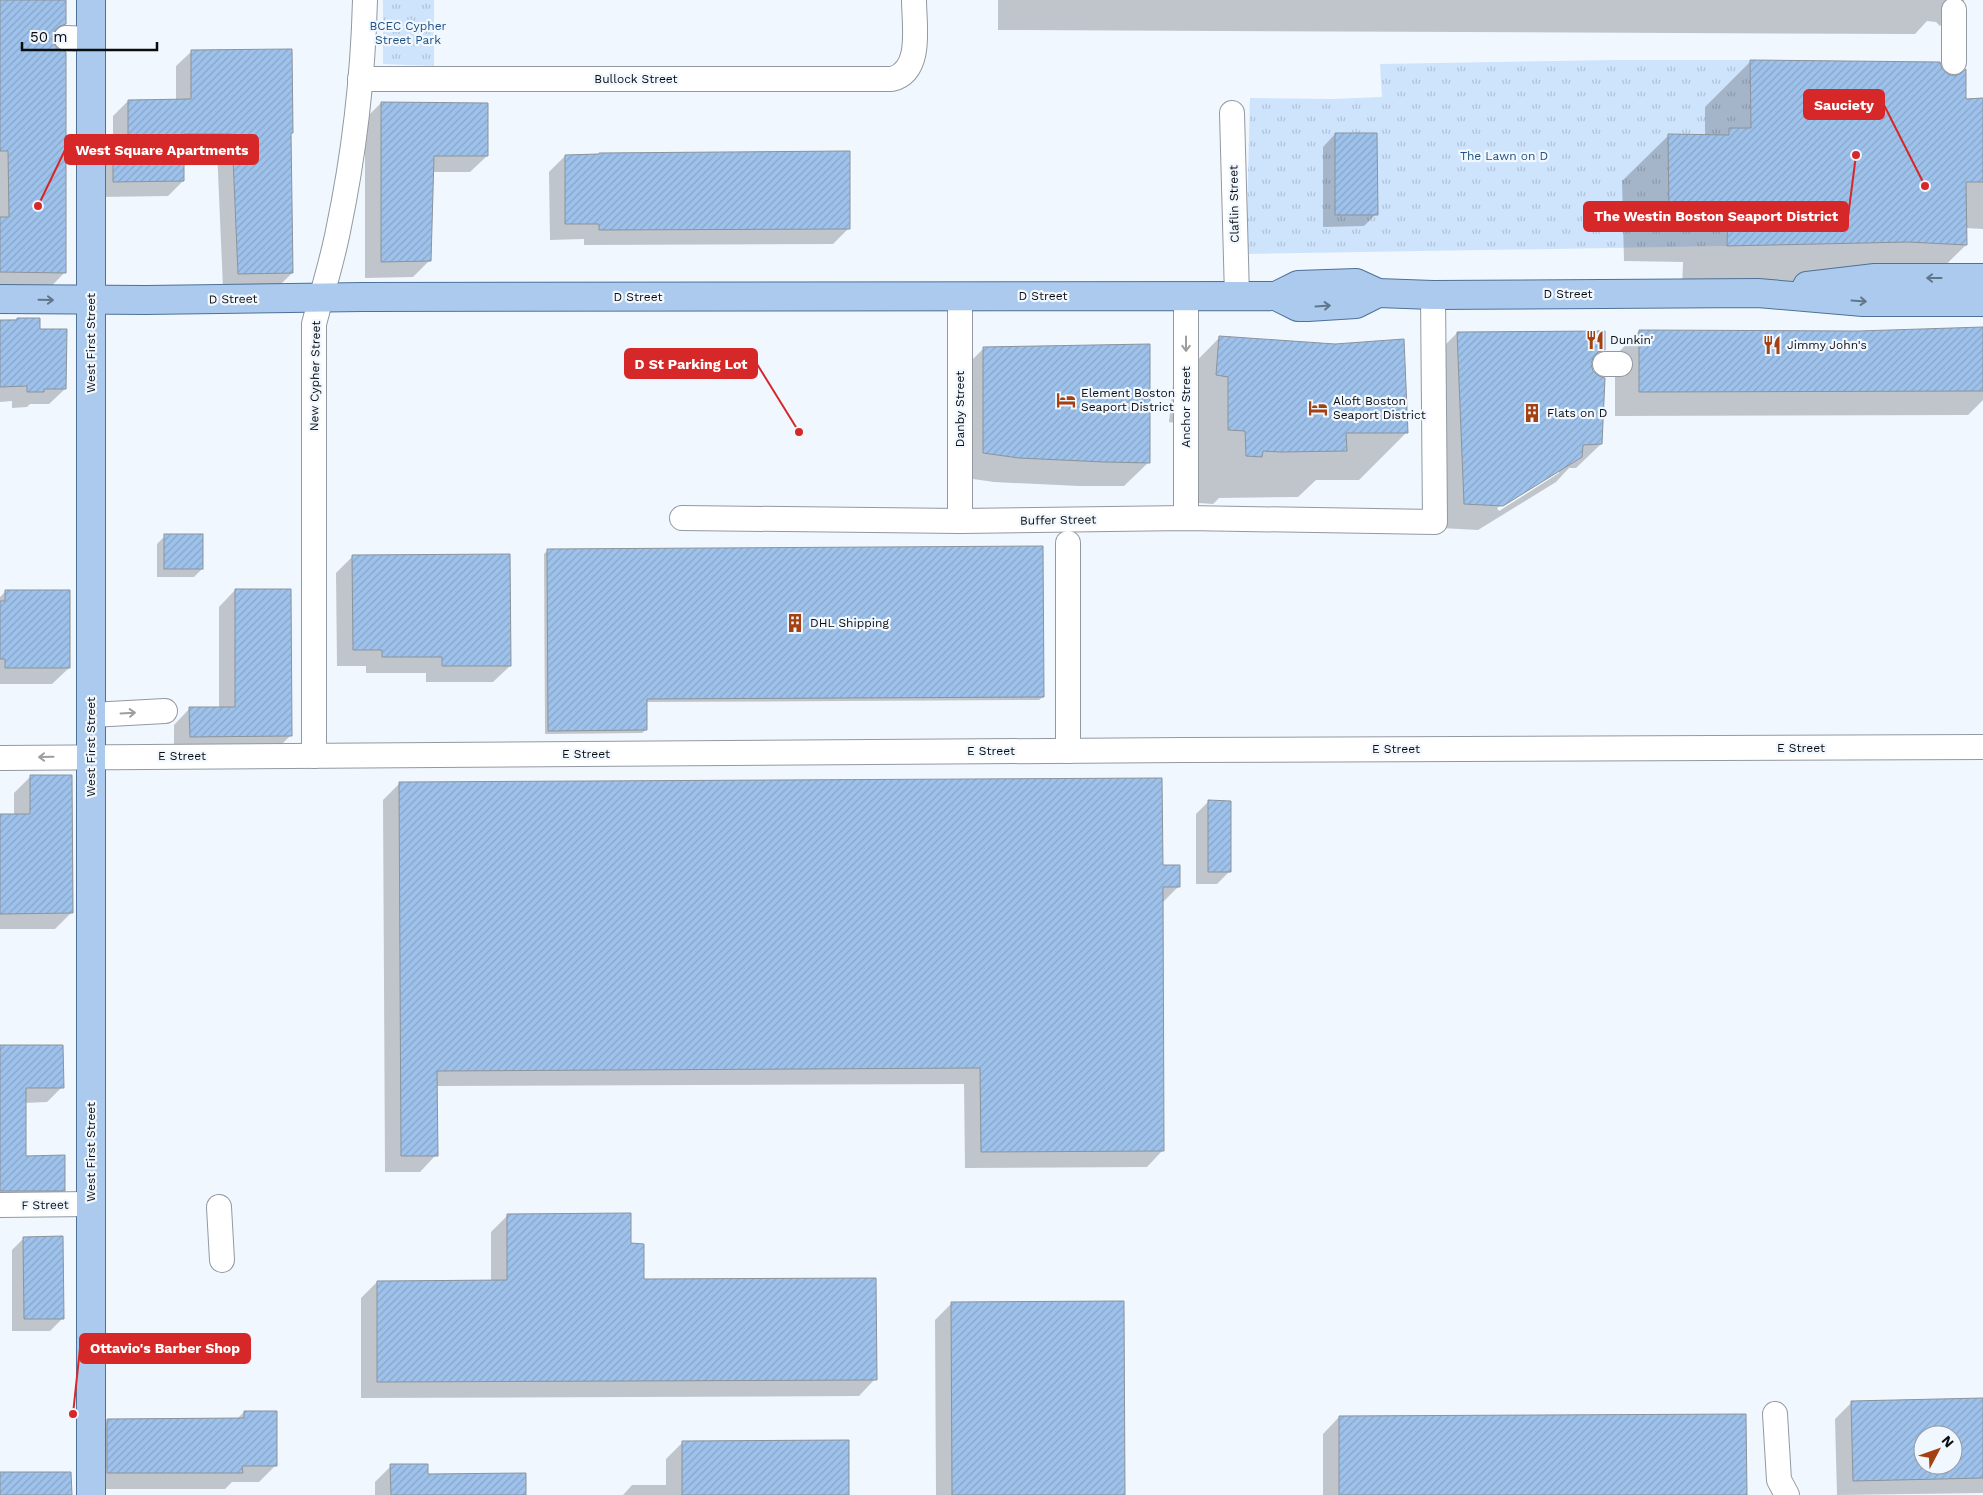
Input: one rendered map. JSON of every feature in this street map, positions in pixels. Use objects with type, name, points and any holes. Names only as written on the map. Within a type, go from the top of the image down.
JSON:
[{"type":"main road","name":"West First Street","points":[[91,0],[78,38],[91,300],[91,1495]]},
{"type":"main road","name":"D Street","points":[[1758,293],[1857,279],[1983,278]]},
{"type":"main road","name":"D Street","points":[[0,299],[1276,296],[1298,307],[1308,307],[1356,304],[1378,293],[1433,295],[1758,293],[1863,302],[1983,302]]},
{"type":"street","name":"New Cypher Street","points":[[314,756],[314,329],[344,202],[354,138],[365,0]]},
{"type":"street","name":"Bullock Street","points":[[360,79],[887,79],[901,76],[908,70],[914,55],[914,0]]},
{"type":"street","points":[[1954,10],[1954,62]]},
{"type":"street","name":"Claflin Street","points":[[1232,113],[1237,296]]},
{"type":"street","name":"Buffer Street","points":[[682,518],[960,521],[1186,518],[1435,522],[1433,295]]},
{"type":"street","name":"Danby Street","points":[[960,296],[960,521]]},
{"type":"street","name":"Anchor Street","points":[[1186,296],[1186,518]]},
{"type":"street","points":[[1068,543],[1068,751]]},
{"type":"street","points":[[91,715],[166,712]]},
{"type":"street","name":"E Street","points":[[0,758],[1068,751],[1983,748]]},
{"type":"street","name":"F Street","points":[[0,1205],[91,1204]]},
{"type":"street","points":[[219,1207],[222,1260]]},
{"type":"street","points":[[1775,1414],[1779,1480],[1787,1495]]},
{"type":"green space","name":"BCEC Cypher Street Park","points":[[383,0],[434,0],[434,66],[383,64]]},
{"type":"green space","name":"The Lawn on D","points":[[1750,60],[1751,128],[1729,129],[1727,246],[1246,254],[1250,98],[1332,99],[1382,97],[1380,64]]},
{"type":"building","points":[[0,0],[66,0],[66,24],[55,30],[52,38],[58,49],[66,52],[66,273],[0,272],[0,217],[9,217],[8,151],[0,151]]},
{"type":"building","points":[[292,49],[293,273],[238,274],[232,134],[184,134],[184,181],[113,182],[113,140],[128,140],[128,100],[191,99],[191,50]]},
{"type":"building","points":[[1750,60],[1940,62],[1942,69],[1954,76],[1966,69],[1966,99],[1983,98],[1983,182],[1966,182],[1967,245],[1908,242],[1727,246],[1728,217],[1669,216],[1668,134],[1729,135],[1729,128],[1751,128]]},
{"type":"building","points":[[381,102],[488,103],[488,156],[434,156],[431,261],[381,262]]},
{"type":"building","points":[[1335,133],[1377,133],[1378,215],[1335,215]]},
{"type":"building","points":[[850,151],[850,229],[599,230],[599,224],[565,224],[565,155],[599,153]]},
{"type":"building","points":[[17,318],[40,318],[40,329],[67,329],[66,389],[44,389],[44,392],[27,392],[27,386],[0,387],[0,320],[17,320]]},
{"type":"building","name":"Flats on D","points":[[1983,327],[1983,391],[1639,392],[1639,330],[1859,331]]},
{"type":"building","name":"Flats on D","points":[[1605,331],[1605,350],[1598,352],[1591,364],[1593,371],[1605,378],[1602,444],[1583,445],[1582,457],[1503,506],[1464,504],[1457,332]]},
{"type":"building","name":"Aloft Boston Seaport District","points":[[1219,336],[1335,344],[1404,339],[1408,433],[1346,433],[1347,451],[1263,451],[1262,457],[1246,456],[1245,431],[1228,430],[1228,377],[1216,375]]},
{"type":"building","name":"Element Boston Seaport District","points":[[1150,344],[1150,463],[1019,458],[983,453],[983,347]]},
{"type":"building","points":[[164,534],[203,534],[203,569],[164,569]]},
{"type":"building","name":"DHL Shipping","points":[[1043,546],[1044,697],[647,699],[647,730],[548,731],[547,549]]},
{"type":"building","points":[[510,554],[511,666],[442,666],[442,657],[382,657],[382,650],[353,650],[352,555]]},
{"type":"building","points":[[235,589],[291,589],[292,736],[190,737],[189,707],[235,707]]},
{"type":"building","points":[[5,590],[70,590],[70,668],[5,668],[5,659],[0,659],[0,601],[5,601]]},
{"type":"building","points":[[30,775],[72,775],[73,913],[0,914],[0,814],[30,814]]},
{"type":"building","points":[[1162,778],[1163,865],[1180,865],[1180,887],[1163,887],[1164,1151],[981,1152],[980,1068],[437,1071],[438,1156],[401,1156],[399,782]]},
{"type":"building","points":[[1208,800],[1231,801],[1231,872],[1208,872]]},
{"type":"building","points":[[0,1045],[63,1045],[64,1088],[26,1088],[26,1156],[65,1155],[65,1191],[0,1191]]},
{"type":"building","points":[[631,1213],[631,1243],[644,1244],[644,1279],[876,1278],[877,1380],[377,1382],[377,1281],[507,1280],[507,1214]]},
{"type":"building","points":[[63,1236],[64,1319],[24,1319],[23,1237]]},
{"type":"building","points":[[1124,1301],[1125,1495],[952,1495],[951,1302]]},
{"type":"building","points":[[1983,1398],[1983,1478],[1853,1481],[1851,1401]]},
{"type":"building","points":[[244,1411],[277,1411],[277,1466],[242,1466],[243,1473],[107,1473],[107,1419],[244,1418]]},
{"type":"building","points":[[1746,1414],[1747,1495],[1339,1495],[1339,1416]]},
{"type":"building","points":[[849,1440],[849,1495],[682,1495],[682,1441]]},
{"type":"building","points":[[390,1464],[428,1464],[428,1474],[526,1473],[526,1495],[391,1495]]},
{"type":"building","points":[[0,1472],[71,1472],[72,1495],[0,1495]]},
{"type":"place","name":"The Westin Boston Seaport District","points":[[1856,155]]},
{"type":"place","name":"Sauciety","points":[[1925,186]]},
{"type":"place","name":"West Square Apartments","points":[[38,206]]},
{"type":"place","name":"Dunkin'","points":[[1595,340]]},
{"type":"place","name":"Jimmy John's","points":[[1772,345]]},
{"type":"place","name":"Element Boston Seaport District","points":[[1066,400]]},
{"type":"place","name":"Aloft Boston Seaport District","points":[[1318,408]]},
{"type":"place","name":"Flats on D","points":[[1532,413]]},
{"type":"place","name":"D St Parking Lot","points":[[799,432]]},
{"type":"place","name":"DHL Shipping","points":[[795,623]]},
{"type":"place","name":"Ottavio's Barber Shop","points":[[73,1414]]}]
